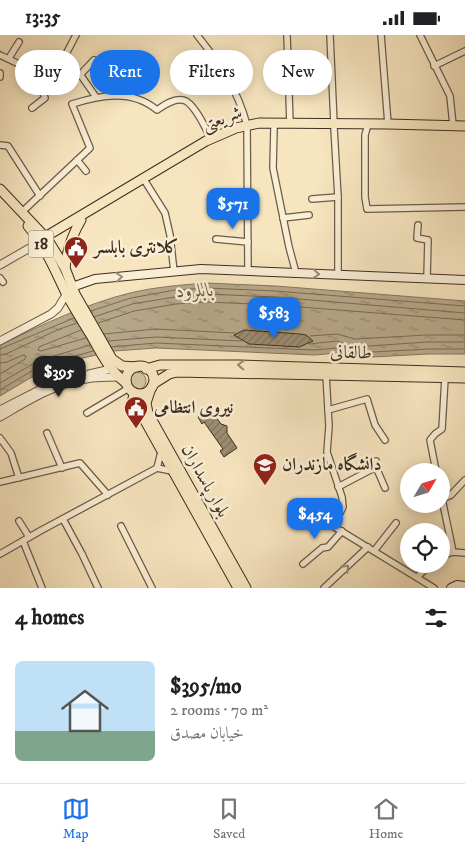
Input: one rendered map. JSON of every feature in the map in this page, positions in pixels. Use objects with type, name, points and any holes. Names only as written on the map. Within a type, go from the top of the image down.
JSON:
[{"type":"main road","name":"شریعتی","points":[[44,240],[81,220],[211,139],[247,127],[290,124],[465,130]]},
{"type":"main road","name":"شریعتی","points":[[44,240],[145,180],[247,127],[274,128],[388,124],[465,126]]},
{"type":"main road","name":"18","points":[[0,189],[22,212],[65,268],[71,293]]},
{"type":"main road","name":"18","points":[[0,197],[44,240],[71,293]]},
{"type":"main road","points":[[65,268],[68,248],[74,231],[81,220]]},
{"type":"main road","points":[[109,363],[146,369],[152,375],[152,386],[144,393],[130,388],[118,377],[109,363],[71,293],[94,279],[201,269],[465,280]]},
{"type":"main road","points":[[160,365],[158,367],[159,371],[165,376]]},
{"type":"main road","name":"طالقانی","points":[[146,369],[160,365],[239,365],[465,372]]},
{"type":"main road","points":[[130,388],[128,373],[137,367]]},
{"type":"main road","name":"طالقانی","points":[[152,386],[165,376],[177,372],[465,378]]},
{"type":"main road","name":"بلوار پاسداران","points":[[152,386],[146,401],[148,413],[239,588]]},
{"type":"main road","name":"بلوار پاسداران","points":[[130,388],[135,402],[172,471],[239,588]]},
{"type":"main road","points":[[451,588],[457,585],[465,585]]},
{"type":"street","points":[[68,50],[76,35]]},
{"type":"street","points":[[198,35],[212,52],[233,86],[241,104],[247,127],[248,271]]},
{"type":"street","points":[[204,35],[204,43]]},
{"type":"street","points":[[287,35],[290,124]]},
{"type":"street","points":[[330,35],[338,197],[338,274]]},
{"type":"street","points":[[381,35],[388,124]]},
{"type":"street","points":[[420,35],[450,96],[453,125]]},
{"type":"street","points":[[9,58],[19,42]]},
{"type":"street","points":[[434,66],[465,51]]},
{"type":"street","points":[[1,56],[15,61]]},
{"type":"street","points":[[90,64],[80,75],[96,97]]},
{"type":"street","points":[[32,107],[45,98],[44,95]]},
{"type":"street","points":[[22,212],[90,148],[72,104],[96,97],[128,97],[148,102],[157,110],[170,102],[182,99],[188,102],[199,116],[211,139]]},
{"type":"street","points":[[274,128],[273,168],[296,273]]},
{"type":"street","points":[[367,128],[365,135],[367,209],[465,207]]},
{"type":"street","points":[[0,145],[8,146],[40,196]]},
{"type":"street","points":[[77,160],[86,171]]},
{"type":"street","points":[[145,180],[165,213],[170,235],[174,272]]},
{"type":"street","points":[[312,199],[338,197]]},
{"type":"street","points":[[284,218],[309,215]]},
{"type":"street","points":[[418,225],[417,238],[428,240],[427,278]]},
{"type":"street","points":[[216,239],[248,242]]},
{"type":"street","points":[[0,265],[44,240]]},
{"type":"street","points":[[0,341],[51,314],[71,293]]},
{"type":"street","points":[[0,410],[41,388],[109,363]]},
{"type":"street","points":[[326,375],[329,426],[327,452],[343,507],[334,525]]},
{"type":"street","points":[[0,417],[44,392],[63,385],[84,379],[118,377]]},
{"type":"street","points":[[434,463],[430,440],[435,433],[442,429],[445,378]]},
{"type":"street","points":[[87,413],[130,388]]},
{"type":"street","points":[[328,410],[367,399],[375,425],[385,440]]},
{"type":"street","points":[[47,433],[62,468]]},
{"type":"street","points":[[0,438],[11,453],[19,478]]},
{"type":"street","points":[[157,468],[162,452]]},
{"type":"street","points":[[0,483],[80,463],[108,495]]},
{"type":"street","points":[[338,487],[376,464],[385,488]]},
{"type":"street","points":[[0,554],[157,468],[172,471]]},
{"type":"street","points":[[450,495],[465,480]]},
{"type":"street","points":[[305,509],[334,525],[434,588]]},
{"type":"street","points":[[445,513],[453,552]]},
{"type":"street","points":[[63,519],[98,588]]},
{"type":"street","points":[[19,521],[29,537]]},
{"type":"street","points":[[374,551],[396,523]]},
{"type":"street","points":[[121,526],[152,588]]},
{"type":"street","points":[[302,564],[322,548],[328,547],[342,531]]},
{"type":"street","points":[[22,541],[42,588]]},
{"type":"street","points":[[324,588],[334,585],[368,547]]},
{"type":"street","points":[[450,553],[465,553]]},
{"type":"street","points":[[417,577],[421,573]]},
{"type":"shaded area","points":[[137,372],[143,375],[146,381],[143,387],[137,390],[131,387],[128,381],[131,375]]},
{"type":"water","name":"بابلرود","points":[[206,283],[276,286],[465,301],[465,354],[354,358],[336,353],[315,355],[156,348],[114,351],[74,360],[42,371],[0,396],[0,345],[64,316],[113,298],[149,289]]},
{"type":"building","points":[[244,330],[300,334],[306,335],[313,341],[299,347],[249,344],[234,335]]},
{"type":"building","points":[[210,409],[221,424],[227,426],[227,433],[237,448],[224,457],[220,451],[223,449],[204,422],[202,424],[198,417]]},
{"type":"place","name":"کلانتری بابلسر","points":[[76,269]]},
{"type":"place","name":"نیروی انتظامی","points":[[136,429]]},
{"type":"place","name":"دانشگاه مازندران","points":[[265,486]]}]
